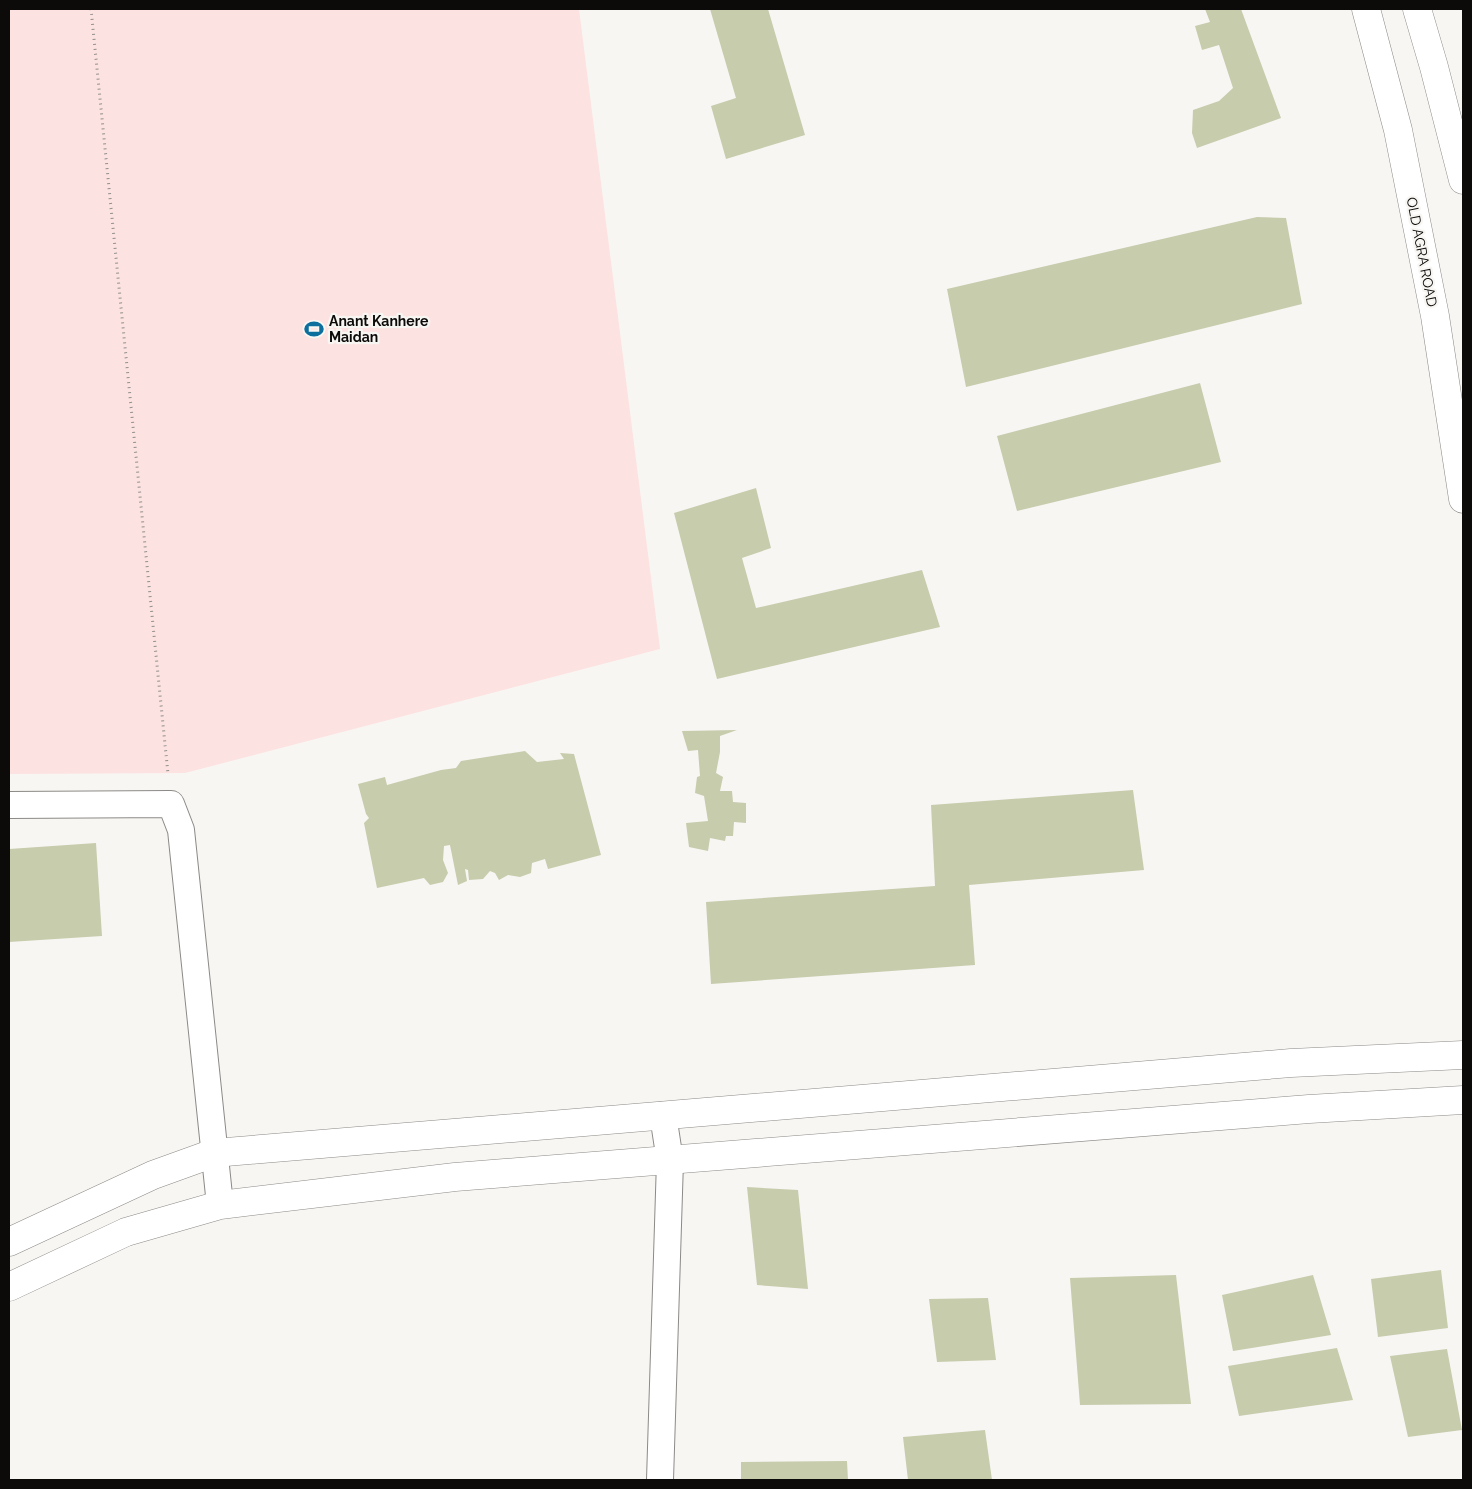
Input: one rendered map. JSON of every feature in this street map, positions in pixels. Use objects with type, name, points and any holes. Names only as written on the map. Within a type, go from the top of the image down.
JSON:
[{"type":"main road","name":"OLD AGRA ROAD","points":[[1366,9],[1398,130],[1435,316],[1463,499]]},
{"type":"main road","points":[[1417,9],[1463,180]]},
{"type":"main road","points":[[9,1242],[153,1175],[214,1153],[1291,1063],[1463,1056]]},
{"type":"main road","points":[[9,1287],[126,1232],[220,1205],[454,1178],[1299,1110],[1463,1100]]},
{"type":"street","points":[[9,805],[171,804],[181,830],[220,1205]]},
{"type":"street","points":[[660,1480],[670,1161],[663,1115]]},
{"type":"path","points":[[91,9],[171,804]]},
{"type":"shaded area","name":"Anant Kanhere Maidan","points":[[9,9],[579,9],[660,649],[185,773],[9,774]]},
{"type":"building","points":[[710,9],[768,9],[805,135],[726,159],[711,106],[736,98]]},
{"type":"building","points":[[1205,9],[1241,9],[1281,118],[1197,148],[1192,133],[1193,110],[1219,101],[1233,88],[1219,45],[1202,50],[1195,26],[1210,22]]},
{"type":"building","points":[[1257,217],[1286,218],[1302,304],[966,387],[947,289]]},
{"type":"building","points":[[1200,383],[1221,462],[1017,511],[997,436]]},
{"type":"building","points":[[756,488],[771,548],[742,558],[756,608],[922,570],[940,627],[717,679],[674,513]]},
{"type":"building","points":[[737,730],[720,736],[720,752],[716,773],[723,777],[720,791],[732,791],[733,802],[746,803],[746,823],[734,822],[733,836],[726,836],[725,841],[710,838],[708,851],[689,847],[686,823],[708,821],[704,796],[695,793],[697,777],[700,776],[698,750],[688,751],[682,731]]},
{"type":"building","points":[[525,751],[537,762],[564,759],[560,753],[574,754],[601,855],[548,869],[545,859],[532,863],[531,873],[520,877],[508,875],[499,880],[495,873],[490,871],[483,879],[469,880],[468,870],[465,869],[467,881],[458,885],[450,845],[444,846],[443,860],[448,873],[443,882],[430,885],[424,878],[377,888],[364,823],[369,818],[366,814],[358,784],[385,777],[387,785],[441,770],[456,768],[461,761]]},
{"type":"building","points":[[1133,790],[1144,870],[969,885],[975,965],[711,984],[706,902],[935,886],[931,805]]},
{"type":"building","points":[[96,843],[102,936],[9,942],[9,849]]},
{"type":"building","points":[[747,1187],[798,1190],[808,1289],[757,1285]]},
{"type":"building","points":[[1441,1270],[1448,1328],[1378,1337],[1371,1279]]},
{"type":"building","points":[[1176,1275],[1191,1404],[1080,1405],[1070,1278]]},
{"type":"building","points":[[1313,1275],[1331,1335],[1233,1351],[1222,1295]]},
{"type":"building","points":[[988,1298],[996,1360],[937,1362],[929,1299]]},
{"type":"building","points":[[1337,1348],[1353,1400],[1239,1416],[1228,1366]]},
{"type":"building","points":[[1447,1349],[1462,1430],[1408,1437],[1390,1356]]},
{"type":"building","points":[[985,1430],[992,1480],[908,1480],[903,1437]]},
{"type":"building","points":[[847,1461],[848,1480],[741,1480],[741,1462]]},
{"type":"place","name":"Anant Kanhere Maidan","points":[[314,329]]}]
